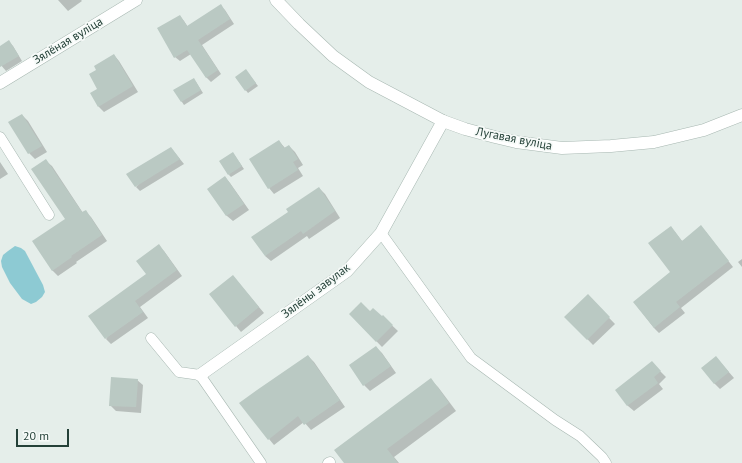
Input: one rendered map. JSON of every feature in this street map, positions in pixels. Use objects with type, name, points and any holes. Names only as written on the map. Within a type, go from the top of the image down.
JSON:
[{"type":"street","name":"Зялёная вуліца","points":[[0,83],[136,0]]},
{"type":"street","name":"Лугавая вуліца","points":[[276,0],[333,56],[369,82],[443,121],[495,137],[516,142],[562,148],[611,146],[654,142],[704,130],[742,116]]},
{"type":"street","name":"Зялёны завулак","points":[[200,375],[347,271],[381,233],[443,121]]},
{"type":"lane","points":[[0,137],[49,215]]},
{"type":"lane","points":[[381,233],[471,358],[555,420],[580,436],[602,457],[606,463]]},
{"type":"lane","points":[[151,338],[180,372],[200,375],[261,463]]},
{"type":"water","points":[[15,246],[25,251],[43,285],[45,292],[42,297],[31,304],[22,299],[10,283],[2,267],[1,261],[3,255]]},
{"type":"building","points":[[221,4],[230,19],[198,40],[218,70],[206,78],[187,50],[174,58],[157,28],[180,15],[187,26]]},
{"type":"building","points":[[9,40],[19,56],[0,67],[0,46]]},
{"type":"building","points":[[114,54],[133,86],[98,107],[90,93],[97,89],[89,74],[96,70],[94,66]]},
{"type":"building","points":[[246,69],[256,83],[245,91],[235,77]]},
{"type":"building","points":[[194,78],[201,90],[181,102],[173,90]]},
{"type":"building","points":[[22,114],[42,146],[28,154],[8,122]]},
{"type":"building","points":[[279,140],[284,148],[289,145],[298,159],[293,162],[298,170],[268,189],[249,159]]},
{"type":"building","points":[[171,147],[180,159],[135,187],[126,174]]},
{"type":"building","points":[[233,152],[242,166],[228,175],[219,161]]},
{"type":"building","points":[[46,159],[82,212],[86,210],[102,235],[52,271],[32,241],[65,219],[31,169]]},
{"type":"building","points":[[225,176],[244,204],[226,216],[207,189]]},
{"type":"building","points":[[319,187],[335,211],[303,234],[301,231],[265,256],[251,237],[288,212],[286,209]]},
{"type":"building","points":[[701,225],[729,261],[676,302],[680,307],[654,328],[633,302],[670,272],[648,243],[671,226],[682,241]]},
{"type":"building","points":[[159,244],[177,270],[135,301],[143,312],[105,339],[88,316],[146,274],[136,261]]},
{"type":"building","points":[[233,275],[259,307],[235,327],[209,294]]},
{"type":"building","points":[[588,294],[610,317],[587,340],[564,317]]},
{"type":"building","points":[[361,302],[370,311],[373,308],[382,316],[383,315],[393,325],[376,342],[349,314]]},
{"type":"building","points":[[376,346],[391,366],[363,386],[349,365]]},
{"type":"building","points":[[308,355],[340,400],[304,425],[298,416],[268,440],[239,403]]},
{"type":"building","points":[[716,356],[729,372],[714,384],[701,368]]},
{"type":"building","points":[[652,361],[661,371],[654,377],[658,383],[627,406],[615,390]]},
{"type":"building","points":[[111,377],[138,379],[136,407],[109,406]]},
{"type":"building","points":[[431,378],[449,403],[387,449],[398,463],[344,463],[334,450]]}]
